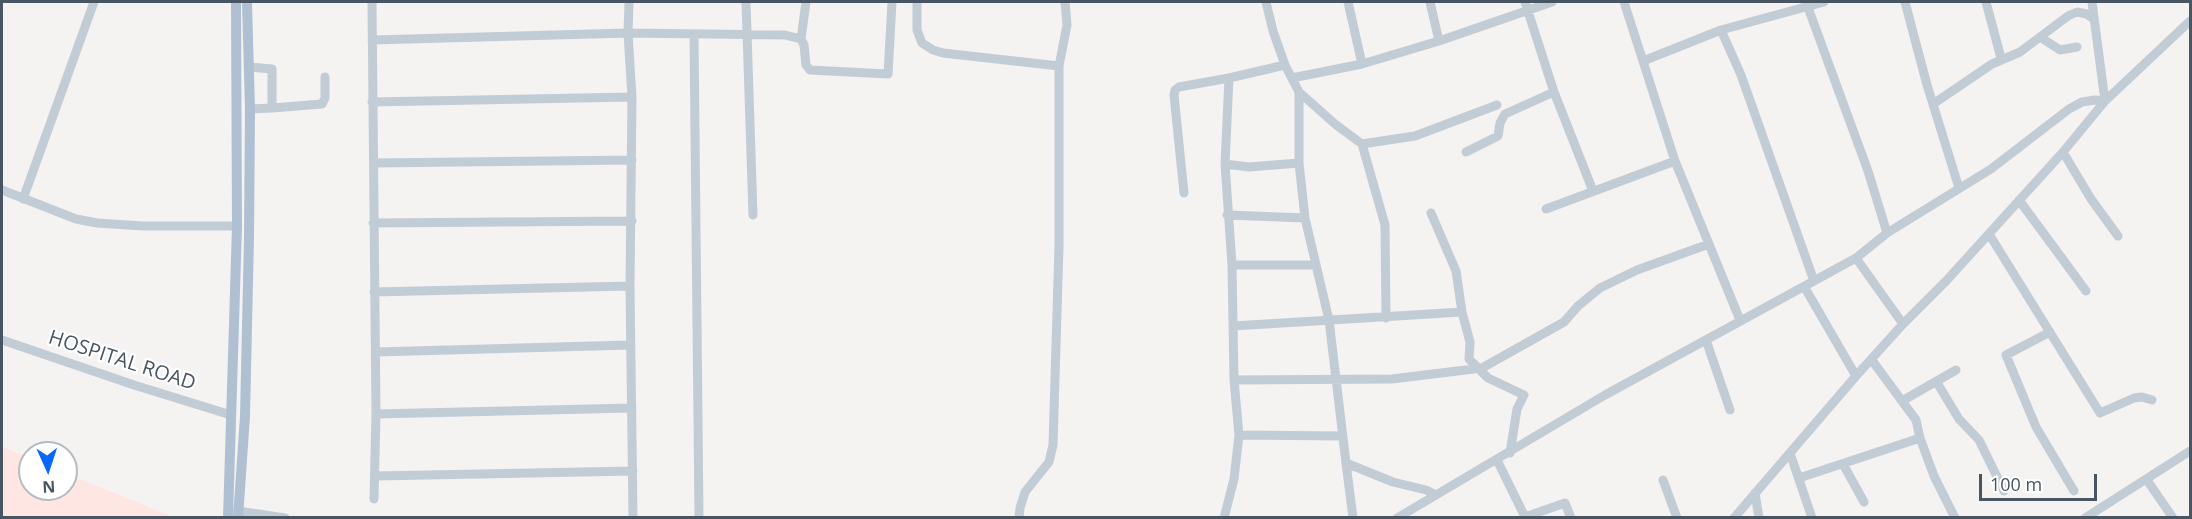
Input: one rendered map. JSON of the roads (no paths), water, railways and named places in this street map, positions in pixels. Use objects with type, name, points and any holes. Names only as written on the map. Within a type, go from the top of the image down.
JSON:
[{"type":"main road","points":[[228,518],[237,226],[236,2]]},
{"type":"main road","points":[[238,514],[245,392],[249,237],[250,109],[247,2]]},
{"type":"street","points":[[23,198],[94,2]]},
{"type":"street","points":[[372,2],[376,352],[374,499]]},
{"type":"street","points":[[629,2],[628,33],[632,97],[630,345],[633,518]]},
{"type":"street","points":[[746,2],[753,215]]},
{"type":"street","points":[[806,2],[801,39],[804,45],[806,65],[810,70],[888,74],[892,2]]},
{"type":"street","points":[[917,2],[917,30],[922,43],[933,50],[1059,66]]},
{"type":"street","points":[[1019,518],[1025,492],[1049,462],[1053,445],[1059,246],[1059,66],[1067,25],[1065,2]]},
{"type":"street","points":[[1266,2],[1285,65],[1299,92],[1328,119],[1362,144],[1385,225],[1386,318]]},
{"type":"street","points":[[1348,2],[1362,64]]},
{"type":"street","points":[[1430,2],[1439,41]]},
{"type":"street","points":[[1292,78],[1362,64],[1439,41],[1526,5],[1552,2]]},
{"type":"street","points":[[1624,2],[1675,161],[1740,320]]},
{"type":"street","points":[[1643,61],[1721,30],[1807,3],[1824,2]]},
{"type":"street","points":[[1905,2],[1959,188]]},
{"type":"street","points":[[1986,2],[2001,58]]},
{"type":"street","points":[[2092,2],[2105,101]]},
{"type":"street","points":[[1807,3],[1868,171],[1887,233]]},
{"type":"street","points":[[1526,5],[1554,92],[1593,191]]},
{"type":"street","points":[[1933,104],[2001,58],[2020,52],[2068,16],[2077,12],[2087,14],[2094,19]]},
{"type":"street","points":[[1734,518],[1871,359],[1989,234],[2063,152],[2105,101],[2190,21]]},
{"type":"street","points":[[1721,30],[1744,86],[1814,281]]},
{"type":"street","points":[[372,40],[628,33],[785,35],[801,39]]},
{"type":"street","points":[[694,34],[699,518]]},
{"type":"street","points":[[2040,37],[2060,50],[2077,47]]},
{"type":"street","points":[[1184,193],[1175,90],[1179,87],[1285,65]]},
{"type":"street","points":[[249,67],[272,69],[272,108]]},
{"type":"street","points":[[250,109],[322,104],[325,98],[325,77]]},
{"type":"street","points":[[1224,518],[1234,478],[1239,435],[1234,380],[1232,265],[1225,164],[1229,78]]},
{"type":"street","points":[[1299,92],[1299,163],[1305,218],[1329,320],[1353,518]]},
{"type":"street","points":[[1466,152],[1498,136],[1500,123],[1505,114],[1554,92]]},
{"type":"street","points":[[372,102],[632,97]]},
{"type":"street","points":[[1397,518],[1605,395],[1740,320],[1805,288],[1856,258],[1887,233],[1991,169],[2069,109],[2088,101],[2105,101]]},
{"type":"street","points":[[1362,144],[1415,136],[1497,105]]},
{"type":"street","points":[[2063,152],[2091,199],[2118,236]]},
{"type":"street","points":[[374,163],[632,160]]},
{"type":"street","points":[[1546,209],[1675,161]]},
{"type":"street","points":[[1225,164],[1249,167],[1299,163]]},
{"type":"street","points":[[2,190],[76,219],[97,223],[143,226],[237,226]]},
{"type":"street","points":[[2019,200],[2086,291]]},
{"type":"street","points":[[1431,213],[1456,271],[1462,312],[1470,342],[1469,359],[1488,378],[1524,395],[1517,409],[1510,453]]},
{"type":"street","points":[[1227,215],[1305,218]]},
{"type":"street","points":[[373,223],[632,221]]},
{"type":"street","points":[[1989,234],[2100,413],[2134,398],[2142,397],[2152,400]]},
{"type":"street","points":[[1234,380],[1392,379],[1479,369],[1564,322],[1578,306],[1600,288],[1637,270],[1709,244]]},
{"type":"street","points":[[1856,258],[1903,324]]},
{"type":"street","points":[[1232,265],[1316,265]]},
{"type":"street","points":[[374,292],[630,286]]},
{"type":"street","points":[[1805,288],[1856,376]]},
{"type":"street","points":[[1233,326],[1462,312]]},
{"type":"street","points":[[2050,332],[2006,355],[2036,428],[2074,491]]},
{"type":"street","name":"HOSPITAL ROAD","points":[[2,340],[231,415]]},
{"type":"street","points":[[1706,340],[1730,410]]},
{"type":"street","points":[[376,352],[630,345]]},
{"type":"street","points":[[1871,359],[1919,425],[1920,438],[1941,492],[1955,518]]},
{"type":"street","points":[[1902,401],[1956,370]]},
{"type":"street","points":[[1936,381],[1959,419],[1979,440],[2004,490]]},
{"type":"street","points":[[376,414],[632,408]]},
{"type":"street","points":[[1239,435],[1342,436]]},
{"type":"street","points":[[1799,478],[1920,438]]},
{"type":"street","points":[[2085,518],[2190,451]]},
{"type":"street","points":[[1790,453],[1812,518]]},
{"type":"street","points":[[1497,460],[1525,517],[1565,503],[1571,518]]},
{"type":"street","points":[[1346,463],[1393,482],[1426,490],[1436,495]]},
{"type":"street","points":[[1843,464],[1864,502]]},
{"type":"street","points":[[376,476],[633,471]]},
{"type":"street","points":[[1663,480],[1677,518]]},
{"type":"street","points":[[2147,480],[2173,518]]},
{"type":"street","points":[[1755,493],[1759,518]]},
{"type":"street","points":[[1514,518],[1521,510]]},
{"type":"street","points":[[238,514],[285,518]]}]
